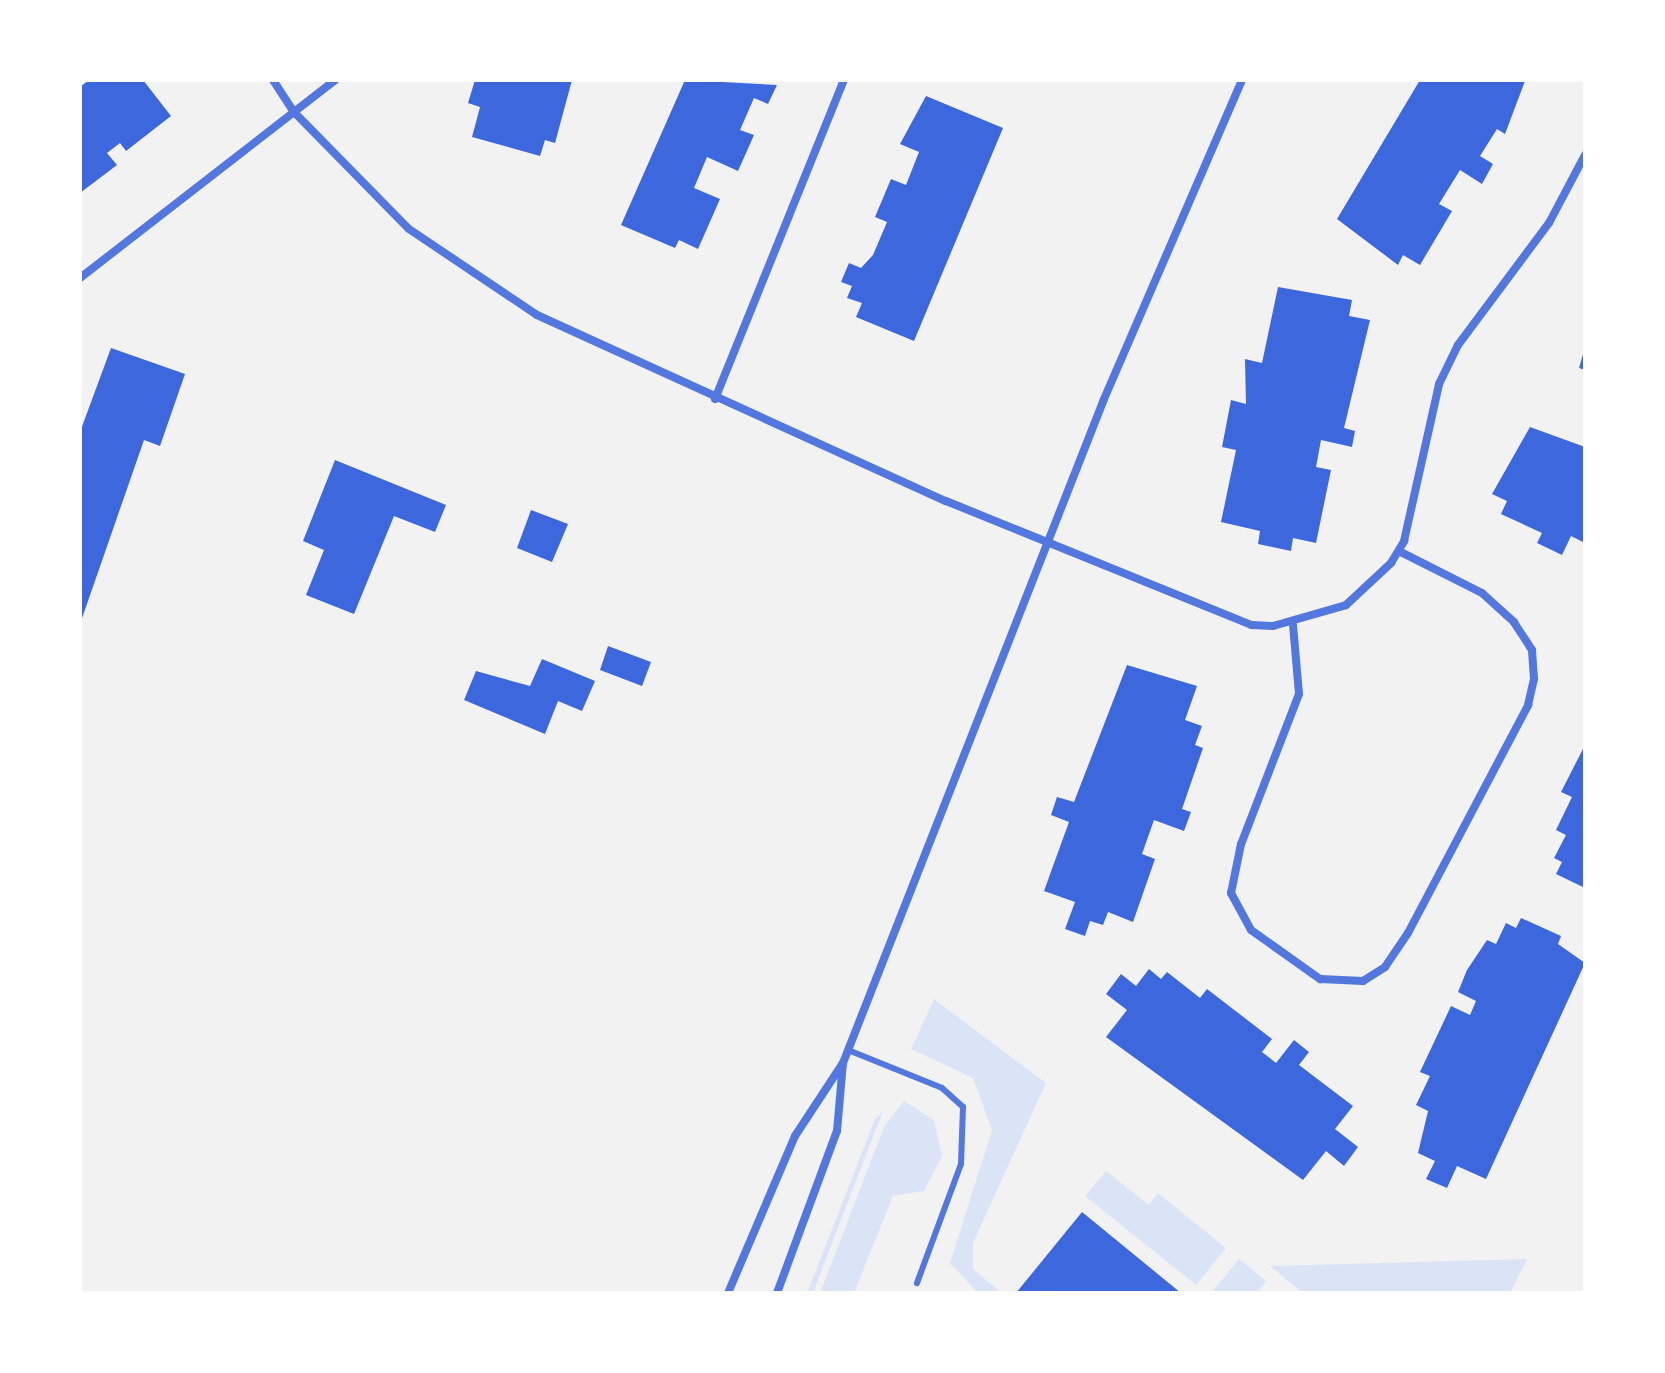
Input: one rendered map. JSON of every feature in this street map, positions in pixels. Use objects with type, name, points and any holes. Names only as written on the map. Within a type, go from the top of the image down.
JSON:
[{"type":"street","points":[[273,80],[293,111],[371,194],[449,261],[537,315],[715,399],[1252,625],[1293,625],[1332,613],[1365,592],[1399,551],[1439,384],[1458,345],[1562,200],[1585,155]]},
{"type":"street","points":[[80,278],[335,80]]},
{"type":"street","points":[[715,399],[844,80]]},
{"type":"street","points":[[728,1293],[795,1136],[843,1063],[1051,543],[1104,399],[1242,80]]},
{"type":"street","points":[[1293,625],[1299,694],[1241,844],[1231,893],[1251,930],[1320,979],[1363,981],[1385,967],[1408,933],[1528,705],[1534,679],[1532,650],[1514,622],[1482,593],[1399,551]]},
{"type":"street","points":[[777,1293],[837,1131],[843,1063]]},
{"type":"lane","points":[[848,1050],[942,1088],[963,1107],[961,1164],[917,1283]]},
{"type":"shaded area","points":[[934,999],[1046,1083],[973,1243],[973,1269],[1002,1293],[978,1293],[950,1263],[992,1130],[973,1078],[911,1049]]},
{"type":"shaded area","points":[[904,1101],[934,1120],[942,1156],[924,1191],[893,1196],[854,1293],[820,1293],[884,1127]]},
{"type":"shaded area","points":[[883,1111],[813,1293],[807,1293],[875,1119]]},
{"type":"shaded area","points":[[1106,1171],[1149,1205],[1158,1193],[1226,1248],[1196,1285],[1085,1196]]},
{"type":"shaded area","points":[[1239,1259],[1266,1281],[1257,1293],[1211,1293]]},
{"type":"shaded area","points":[[1527,1259],[1510,1293],[1303,1293],[1270,1266]]},
{"type":"building","points":[[89,80],[143,80],[171,116],[126,151],[120,143],[107,153],[117,165],[80,193],[80,87]]},
{"type":"building","points":[[475,80],[572,80],[555,143],[545,140],[540,156],[472,137],[480,107],[468,103]]},
{"type":"building","points":[[685,80],[777,85],[768,104],[754,98],[740,130],[754,135],[738,171],[707,157],[694,188],[720,199],[698,249],[679,240],[675,248],[621,225]]},
{"type":"building","points":[[1420,80],[1525,81],[1505,134],[1497,129],[1480,156],[1493,164],[1482,184],[1460,170],[1439,204],[1452,211],[1420,265],[1403,255],[1398,265],[1337,219]]},
{"type":"building","points":[[926,96],[1003,128],[914,341],[856,317],[862,303],[847,298],[852,286],[841,282],[849,263],[861,268],[873,255],[887,222],[875,217],[891,179],[906,185],[919,152],[900,144]]},
{"type":"building","points":[[1278,287],[1352,300],[1349,316],[1370,320],[1344,428],[1355,431],[1352,447],[1321,440],[1316,467],[1331,470],[1316,543],[1293,538],[1291,551],[1258,544],[1260,531],[1221,522],[1236,450],[1222,447],[1231,400],[1246,404],[1245,359],[1262,363]]},
{"type":"building","points":[[111,348],[185,374],[160,446],[144,440],[80,624],[80,432]]},
{"type":"building","points":[[1585,351],[1585,370],[1579,368]]},
{"type":"building","points":[[1530,427],[1585,447],[1585,543],[1571,536],[1562,555],[1537,543],[1542,533],[1501,514],[1507,501],[1492,494]]},
{"type":"building","points":[[335,460],[446,505],[435,532],[394,516],[354,614],[306,595],[324,550],[303,541]]},
{"type":"building","points":[[531,510],[568,524],[552,562],[517,548]]},
{"type":"building","points":[[608,646],[651,662],[642,686],[600,670]]},
{"type":"building","points":[[542,659],[595,681],[582,711],[558,701],[545,734],[464,700],[476,671],[530,686]]},
{"type":"building","points":[[1127,665],[1197,686],[1185,720],[1202,726],[1195,745],[1203,748],[1182,809],[1191,812],[1184,831],[1154,820],[1142,854],[1155,859],[1133,922],[1108,912],[1103,925],[1090,921],[1085,936],[1065,929],[1075,902],[1044,891],[1069,822],[1051,815],[1057,797],[1074,802]]},
{"type":"building","points":[[1585,745],[1585,888],[1556,874],[1562,862],[1554,858],[1566,835],[1556,830],[1572,797],[1561,792]]},
{"type":"building","points":[[1521,918],[1561,936],[1558,944],[1585,963],[1486,1179],[1457,1166],[1447,1188],[1426,1179],[1435,1161],[1418,1153],[1428,1111],[1416,1105],[1430,1076],[1420,1072],[1451,1006],[1470,1015],[1476,1001],[1458,992],[1467,970],[1487,940],[1496,944],[1506,923],[1516,928]]},
{"type":"building","points":[[1149,969],[1161,979],[1167,972],[1200,998],[1207,989],[1272,1039],[1262,1052],[1276,1063],[1294,1040],[1309,1052],[1299,1065],[1353,1106],[1335,1129],[1358,1147],[1344,1166],[1326,1151],[1303,1180],[1106,1037],[1127,1010],[1106,994],[1121,974],[1136,986]]},
{"type":"building","points":[[1082,1212],[1181,1293],[1016,1293]]}]
